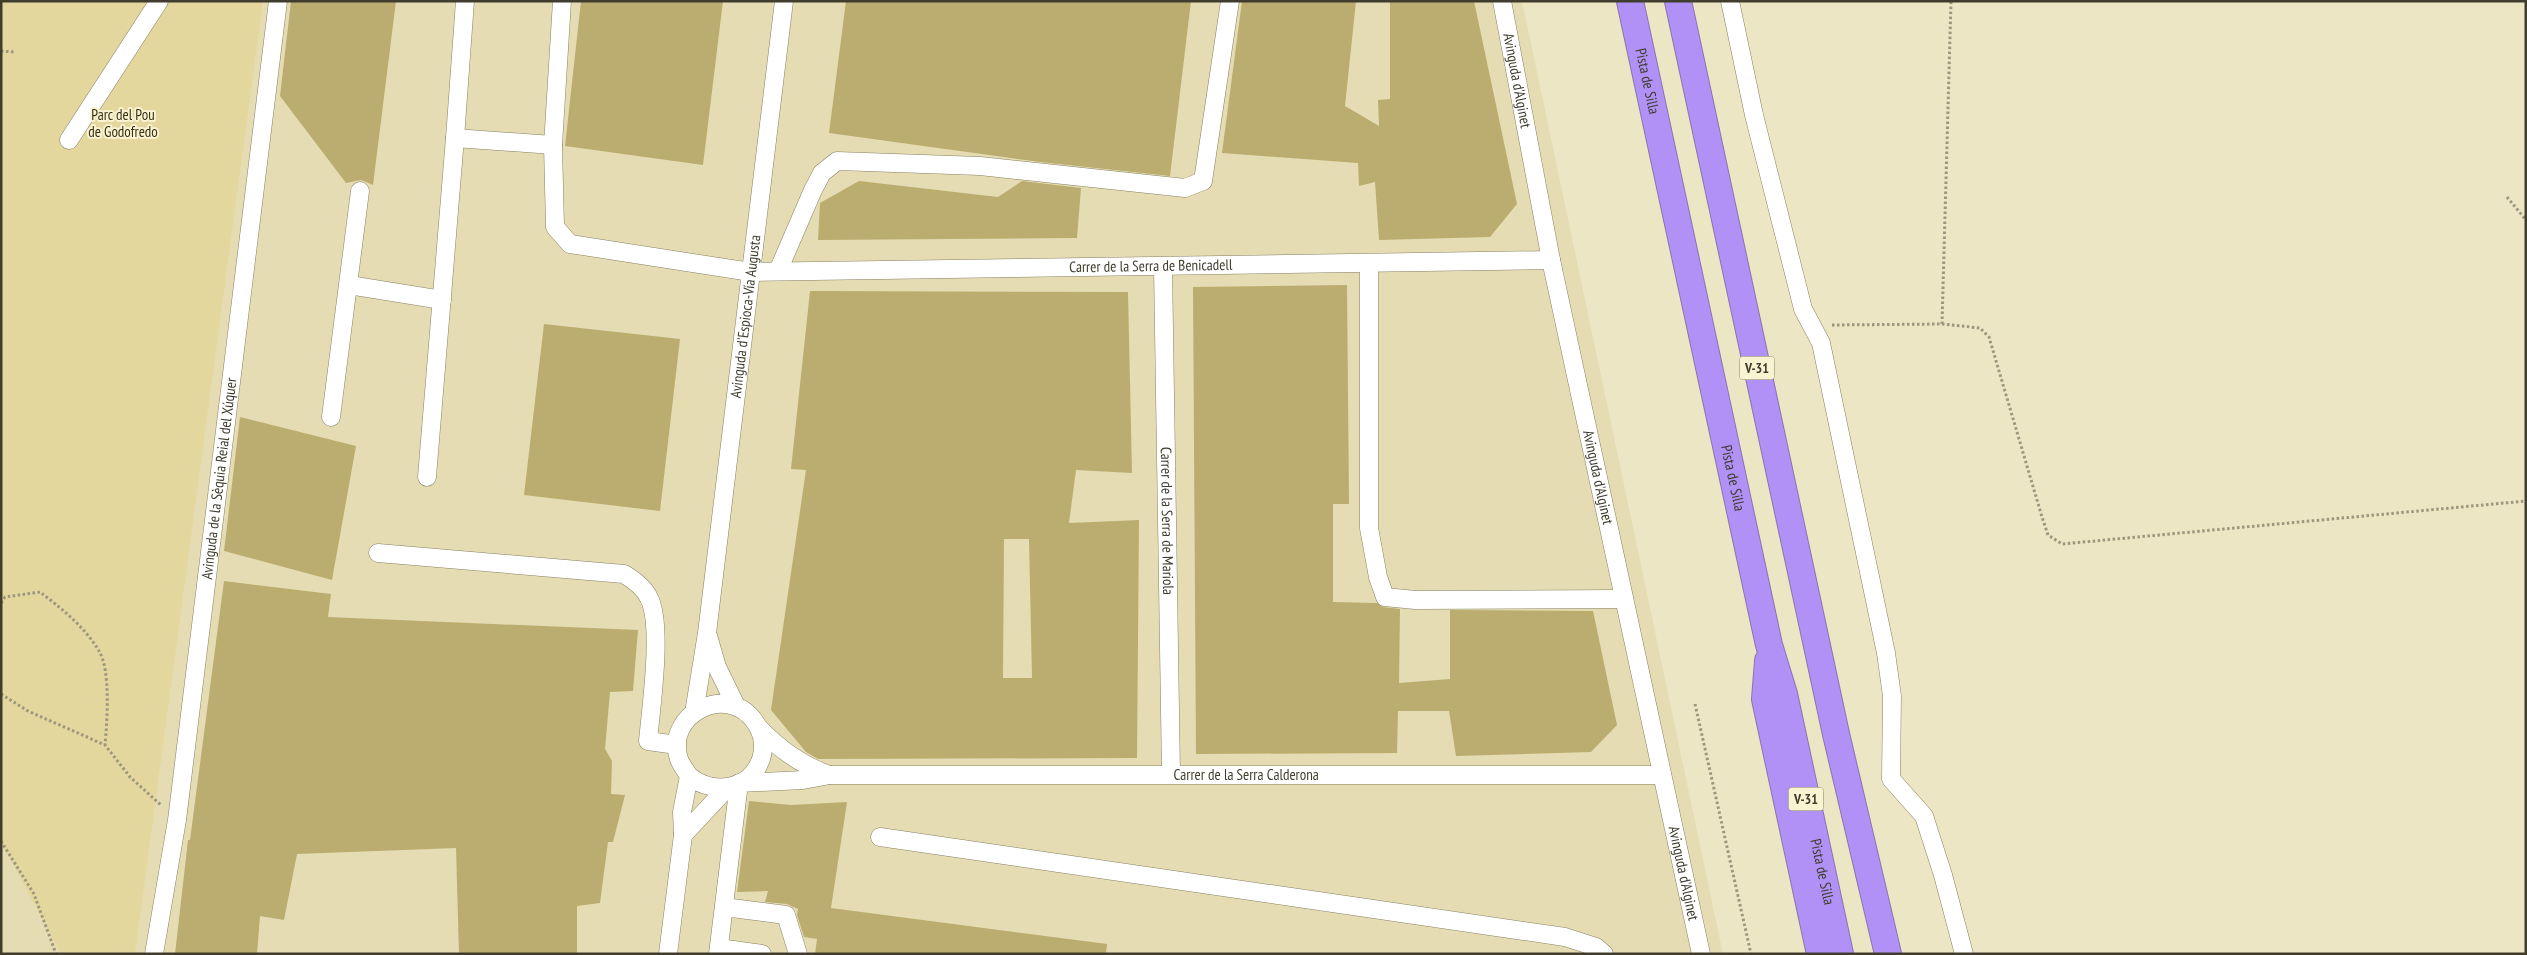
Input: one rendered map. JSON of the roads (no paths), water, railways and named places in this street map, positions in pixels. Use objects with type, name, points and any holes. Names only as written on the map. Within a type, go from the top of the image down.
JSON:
[{"type":"highway","name":"Pista de Silla","points":[[1630,1],[1769,645],[1784,694],[1840,954]]},
{"type":"highway","name":"V-31","points":[[1678,1],[1836,734],[1888,954]]},
{"type":"highway","points":[[1769,645],[1765,699],[1820,954]]},
{"type":"street","points":[[69,140],[159,1]]},
{"type":"street","name":"Avinguda de la Sèquia Reial del Xúquer","points":[[154,954],[177,820],[278,1]]},
{"type":"street","points":[[427,477],[465,1]]},
{"type":"street","name":"Carrer de la Serra de Benicadell","points":[[562,1],[552,145],[555,227],[570,244],[751,272],[1550,260]]},
{"type":"street","name":"Avinguda d'Espioca-Vía Augusta","points":[[694,713],[707,633],[784,1]]},
{"type":"street","points":[[778,272],[822,173],[837,162],[980,166],[1185,188],[1203,181],[1230,1]]},
{"type":"street","name":"Avinguda d'Alginet","points":[[1502,1],[1550,260],[1700,954]]},
{"type":"street","points":[[1730,1],[1754,115],[1803,309],[1821,343],[1886,653],[1892,696],[1891,779],[1924,816],[1943,876],[1964,954]]},
{"type":"street","points":[[455,138],[552,145]]},
{"type":"street","points":[[331,417],[360,191]]},
{"type":"street","points":[[1369,264],[1370,528],[1378,577],[1385,597],[1415,600],[1624,599]]},
{"type":"street","name":"Carrer de la Serra de Mariola","points":[[1164,267],[1171,774]]},
{"type":"street","points":[[349,285],[442,300]]},
{"type":"street","points":[[378,552],[624,574],[638,584],[650,598],[656,629],[648,741],[677,745]]},
{"type":"street","points":[[683,835],[733,786],[750,777],[758,766],[763,747],[759,728],[752,717],[734,704],[716,667],[707,633]]},
{"type":"street","points":[[733,786],[711,788],[698,783],[689,776],[679,760],[677,745],[680,730],[694,713],[714,704],[734,704]]},
{"type":"street","name":"Carrer de la Serra Calderona","points":[[759,728],[773,743],[806,767],[830,775]]},
{"type":"street","name":"Carrer de la Serra Calderona","points":[[733,786],[803,780],[830,775],[1662,775]]},
{"type":"street","points":[[668,954],[683,835],[682,812],[689,776]]},
{"type":"street","points":[[733,786],[724,907],[718,951],[762,954]]},
{"type":"street","points":[[880,837],[1565,937],[1596,947],[1604,954]]},
{"type":"street","points":[[724,907],[786,915],[798,954]]},
{"type":"park label","name":"Parc del Pou de Godofredo","points":[[123,124]]}]
